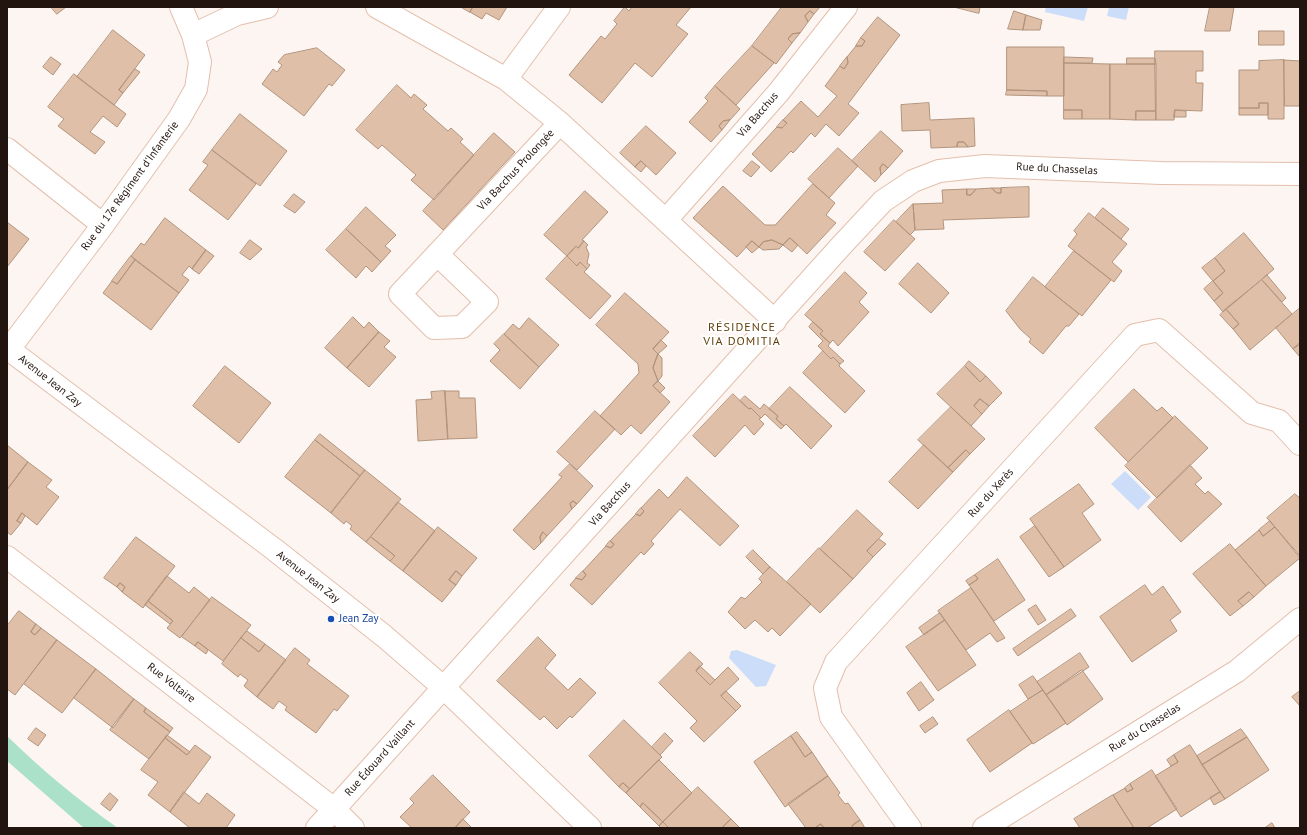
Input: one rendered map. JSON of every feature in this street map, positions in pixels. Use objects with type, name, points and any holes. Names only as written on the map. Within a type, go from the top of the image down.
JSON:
[{"type":"street","name":"Rue du 17e Régiment d'Infanterie","points":[[8,348],[103,225],[179,119],[196,89],[200,62],[193,34],[181,7]]},
{"type":"street","points":[[193,34],[237,14],[267,7]]},
{"type":"street","name":"Via Bacchus Prolongée","points":[[376,7],[506,79],[560,123],[437,254]]},
{"type":"street","points":[[506,79],[559,7]]},
{"type":"street","name":"Via Bacchus","points":[[666,220],[778,93],[846,7]]},
{"type":"street","points":[[560,123],[775,321]]},
{"type":"street","points":[[7,149],[103,225]]},
{"type":"street","name":"Rue du Chasselas","points":[[841,246],[883,202],[913,181],[939,171],[985,166],[1161,173],[1300,174]]},
{"type":"street","name":"Via Bacchus","points":[[444,688],[841,246]]},
{"type":"street","name":"Rue du Xerès","points":[[910,828],[831,717],[825,688],[836,662],[1135,335],[1159,330],[1252,414],[1279,421],[1300,444]]},
{"type":"street","name":"Avenue Jean Zay","points":[[8,348],[275,550],[384,636],[444,688],[590,828]]},
{"type":"street","name":"Rue Voltaire","points":[[7,557],[334,809],[353,828]]},
{"type":"street","name":"Rue du Chasselas","points":[[984,828],[1237,671],[1300,619]]},
{"type":"street","name":"Rue Édouard Vaillant","points":[[317,828],[444,688]]},
{"type":"green space","points":[[7,736],[33,761],[89,807],[118,828],[84,828],[7,761]]},
{"type":"water","points":[[1046,7],[1088,7],[1084,21],[1045,12]]},
{"type":"water","points":[[1109,7],[1129,7],[1126,20],[1107,16]]},
{"type":"water","points":[[1125,471],[1151,497],[1138,510],[1111,484]]},
{"type":"water","points":[[737,650],[776,665],[766,686],[756,687],[729,658],[731,651]]},
{"type":"building","points":[[51,7],[66,7],[57,14]]},
{"type":"building","points":[[461,7],[473,7],[470,12]]},
{"type":"building","points":[[473,7],[507,7],[499,20],[486,13],[482,19],[470,12]]},
{"type":"building","points":[[625,7],[629,11],[632,7],[691,7],[676,25],[688,34],[652,77],[635,63],[602,103],[569,75],[601,36],[605,39],[617,24],[614,21]]},
{"type":"building","points":[[782,7],[820,7],[814,14],[810,11],[805,16],[808,22],[800,33],[792,34],[788,39],[792,43],[776,64],[752,46]]},
{"type":"building","points":[[954,7],[980,7],[979,13]]},
{"type":"building","points":[[1210,7],[1234,7],[1230,31],[1205,31]]},
{"type":"building","points":[[810,11],[814,14],[808,22],[805,16]]},
{"type":"building","points":[[1014,11],[1026,15],[1023,30],[1008,29]]},
{"type":"building","points":[[1026,15],[1042,20],[1040,30],[1023,30]]},
{"type":"building","points":[[878,17],[900,35],[848,104],[859,113],[839,136],[826,124],[815,137],[811,133],[793,153],[791,151],[771,172],[752,154],[777,127],[782,128],[787,123],[783,120],[801,101],[818,117],[837,96],[825,86],[840,66],[844,69],[848,63],[847,57],[856,46],[862,46],[865,41],[861,38]]},
{"type":"building","points":[[113,30],[145,55],[119,90],[123,93],[114,105],[77,77]]},
{"type":"building","points":[[1259,31],[1284,31],[1284,45],[1259,45]]},
{"type":"building","points":[[800,33],[792,43],[788,39],[792,34]]},
{"type":"building","points":[[861,38],[865,41],[862,46],[856,46]]},
{"type":"building","points":[[752,46],[774,63],[736,105],[715,86]]},
{"type":"building","points":[[1007,47],[1064,47],[1064,96],[1047,96],[1047,91],[1007,90]]},
{"type":"building","points":[[317,48],[345,70],[332,86],[329,84],[304,116],[262,84],[273,69],[277,72],[282,65],[278,62],[284,55]]},
{"type":"building","points":[[1155,51],[1203,51],[1203,71],[1196,71],[1196,83],[1203,83],[1202,111],[1175,110],[1174,120],[1156,120]]},
{"type":"building","points":[[51,57],[61,64],[53,75],[43,67]]},
{"type":"building","points":[[847,57],[848,63],[844,69],[840,66]]},
{"type":"building","points":[[1064,57],[1093,58],[1092,63],[1064,63]]},
{"type":"building","points":[[1127,58],[1155,58],[1156,64],[1127,64]]},
{"type":"building","points":[[1284,60],[1300,61],[1300,106],[1285,106]]},
{"type":"building","points":[[1284,60],[1284,119],[1268,119],[1268,103],[1259,103],[1259,108],[1239,108],[1239,70],[1259,70],[1259,61]]},
{"type":"building","points":[[1064,63],[1110,64],[1110,119],[1082,119],[1082,110],[1064,110]]},
{"type":"building","points":[[1110,64],[1156,64],[1156,111],[1136,111],[1136,120],[1110,119]]},
{"type":"building","points":[[135,69],[140,72],[123,93],[119,90]]},
{"type":"building","points":[[74,74],[126,114],[117,127],[103,116],[90,132],[105,142],[95,154],[58,126],[64,119],[48,107]]},
{"type":"building","points":[[397,85],[411,98],[414,94],[427,105],[423,109],[448,131],[451,128],[463,139],[460,142],[474,155],[434,200],[411,180],[416,175],[382,145],[378,149],[356,130]]},
{"type":"building","points":[[715,86],[740,109],[730,120],[723,121],[719,126],[722,130],[711,142],[689,122],[708,101],[705,98]]},
{"type":"building","points":[[1007,90],[1047,91],[1047,96],[1006,95]]},
{"type":"building","points":[[929,103],[930,120],[974,118],[975,146],[968,147],[964,142],[958,142],[957,147],[931,148],[930,130],[902,131],[901,105]]},
{"type":"building","points":[[1259,103],[1268,103],[1268,115],[1239,115],[1239,108],[1259,108]]},
{"type":"building","points":[[1064,110],[1082,110],[1082,119],[1064,119]]},
{"type":"building","points":[[1175,110],[1186,111],[1186,117],[1174,117]]},
{"type":"building","points":[[1136,111],[1156,111],[1156,120],[1136,120]]},
{"type":"building","points":[[240,114],[287,151],[260,186],[212,150]]},
{"type":"building","points":[[730,120],[722,130],[719,126],[723,121]]},
{"type":"building","points":[[783,120],[787,123],[782,128],[777,127]]},
{"type":"building","points":[[646,126],[676,153],[656,175],[641,161],[635,167],[620,153]]},
{"type":"building","points":[[881,131],[903,151],[888,168],[883,164],[880,168],[881,175],[875,182],[852,161]]},
{"type":"building","points":[[494,133],[515,152],[443,230],[423,211]]},
{"type":"building","points":[[958,142],[964,142],[968,147],[957,147]]},
{"type":"building","points":[[838,148],[858,166],[829,198],[808,179]]},
{"type":"building","points":[[212,150],[256,184],[228,220],[189,190],[208,165],[203,162]]},
{"type":"building","points":[[641,161],[646,166],[641,172],[635,167]]},
{"type":"building","points":[[752,161],[760,167],[751,177],[743,171]]},
{"type":"building","points":[[883,164],[888,168],[881,175],[880,168]]},
{"type":"building","points":[[813,184],[835,203],[826,215],[836,223],[807,254],[790,238],[783,245],[772,240],[763,242],[759,247],[752,241],[737,257],[693,218],[723,186],[765,225],[775,225]]},
{"type":"building","points":[[1029,187],[1029,217],[943,220],[944,229],[915,230],[913,204],[943,203],[942,190],[967,189],[967,195],[971,195],[976,189],[992,188],[997,193],[1001,193],[1001,188]]},
{"type":"building","points":[[992,188],[1001,188],[1001,193],[997,193]]},
{"type":"building","points":[[967,189],[976,189],[971,195],[967,195]]},
{"type":"building","points":[[585,191],[608,212],[582,240],[584,241],[578,248],[576,246],[567,256],[544,235]]},
{"type":"building","points":[[294,194],[305,202],[295,213],[284,206]]},
{"type":"building","points":[[913,204],[915,230],[910,235],[896,222]]},
{"type":"building","points":[[366,207],[396,235],[385,246],[391,251],[381,262],[346,229]]},
{"type":"building","points":[[1103,208],[1129,229],[1121,239],[1095,218]]},
{"type":"building","points":[[1089,213],[1127,244],[1112,262],[1122,271],[1114,282],[1068,246],[1077,234],[1074,231]]},
{"type":"building","points":[[165,218],[206,250],[192,269],[189,266],[182,275],[189,280],[179,293],[131,256],[141,243],[144,245]]},
{"type":"building","points":[[894,220],[915,239],[885,271],[864,252]]},
{"type":"building","points":[[7,222],[29,239],[7,267]]},
{"type":"building","points":[[346,229],[381,262],[372,272],[366,266],[356,278],[326,250]]},
{"type":"building","points":[[1244,233],[1274,269],[1223,312],[1214,301],[1223,293],[1213,281],[1225,271],[1215,258]]},
{"type":"building","points":[[790,238],[798,245],[792,252],[783,245]]},
{"type":"building","points":[[250,240],[262,249],[250,260],[240,253]]},
{"type":"building","points":[[772,240],[783,245],[779,249],[763,250],[759,247],[763,242]]},
{"type":"building","points":[[584,241],[588,245],[586,247],[589,254],[587,263],[590,265],[587,269],[580,262],[577,266],[567,256],[576,246],[578,248]]},
{"type":"building","points":[[752,241],[759,247],[752,253],[746,247]]},
{"type":"building","points":[[206,250],[214,256],[199,274],[192,269]]},
{"type":"building","points":[[1074,251],[1111,280],[1082,316],[1045,287]]},
{"type":"building","points":[[131,256],[135,260],[117,284],[112,281]]},
{"type":"building","points":[[567,256],[577,266],[580,262],[587,269],[584,272],[611,296],[590,319],[546,279]]},
{"type":"building","points":[[1215,258],[1225,271],[1213,281],[1202,268]]},
{"type":"building","points":[[135,260],[179,293],[151,330],[103,293],[112,281],[117,284]]},
{"type":"building","points":[[918,263],[949,293],[931,313],[899,284]]},
{"type":"building","points":[[845,272],[867,293],[859,302],[869,312],[838,346],[833,340],[830,343],[820,334],[823,331],[805,315]]},
{"type":"building","points":[[1267,275],[1286,298],[1282,302],[1262,280]]},
{"type":"building","points":[[1033,277],[1079,314],[1069,326],[1066,326],[1043,354],[1029,342],[1031,339],[1020,329],[1006,311]]},
{"type":"building","points":[[1262,280],[1292,314],[1250,350],[1233,329],[1239,324],[1226,309]]},
{"type":"building","points":[[1213,281],[1223,293],[1214,301],[1204,289]]},
{"type":"building","points":[[625,293],[669,332],[653,349],[658,354],[653,368],[658,381],[653,386],[670,402],[641,434],[631,425],[621,435],[600,416],[639,373],[638,364],[596,325]]},
{"type":"building","points":[[1300,308],[1300,344],[1293,349],[1276,328]]},
{"type":"building","points":[[1226,309],[1239,324],[1233,329],[1220,315]]},
{"type":"building","points":[[353,317],[364,328],[369,322],[379,332],[347,368],[325,348]]},
{"type":"building","points":[[529,318],[559,345],[539,367],[504,334],[513,324],[519,329]]},
{"type":"building","points":[[813,322],[823,331],[820,334],[830,343],[828,346],[844,361],[840,364],[833,357],[831,359],[818,346],[823,341],[809,327]]},
{"type":"building","points":[[379,332],[390,341],[384,347],[396,357],[369,387],[347,368]]},
{"type":"building","points":[[504,334],[539,367],[520,389],[490,361],[500,350],[494,344]]},
{"type":"building","points":[[661,340],[667,346],[658,354],[653,349]]},
{"type":"building","points":[[1300,343],[1300,357],[1293,349]]},
{"type":"building","points":[[823,351],[831,359],[833,357],[840,364],[839,366],[865,391],[845,413],[803,373]]},
{"type":"building","points":[[658,354],[662,358],[662,376],[658,381],[653,368]]},
{"type":"building","points":[[969,361],[986,376],[980,382],[965,366]]},
{"type":"building","points":[[225,366],[271,403],[239,443],[193,406]]},
{"type":"building","points":[[965,366],[980,382],[986,376],[1002,393],[989,406],[980,399],[974,406],[982,414],[971,426],[937,394]]},
{"type":"building","points":[[658,381],[665,388],[660,393],[653,386]]},
{"type":"building","points":[[790,387],[832,426],[811,449],[786,424],[784,426],[776,419],[778,416],[769,409]]},
{"type":"building","points":[[1134,389],[1157,411],[1162,407],[1173,418],[1128,462],[1095,428]]},
{"type":"building","points":[[445,391],[448,439],[418,441],[416,400],[432,399],[431,392]]},
{"type":"building","points":[[445,391],[459,391],[459,398],[475,398],[477,438],[448,439]]},
{"type":"building","points":[[733,394],[749,409],[751,408],[761,418],[759,419],[764,424],[754,435],[745,425],[715,457],[693,436]]},
{"type":"building","points":[[745,396],[760,409],[764,404],[778,416],[776,419],[784,426],[781,429],[765,414],[761,418],[751,408],[749,409],[740,401]]},
{"type":"building","points":[[980,399],[989,406],[982,414],[974,406]]},
{"type":"building","points":[[951,407],[985,439],[970,454],[966,450],[948,468],[918,440]]},
{"type":"building","points":[[595,411],[615,429],[577,470],[557,452]]},
{"type":"building","points":[[1175,416],[1208,448],[1157,498],[1125,466]]},
{"type":"building","points":[[320,434],[365,470],[360,476],[315,440]]},
{"type":"building","points":[[315,440],[360,476],[331,513],[285,477]]},
{"type":"building","points":[[7,445],[28,462],[7,490]]},
{"type":"building","points":[[924,445],[953,472],[918,509],[889,482]]},
{"type":"building","points":[[966,450],[970,454],[953,472],[948,468]]},
{"type":"building","points":[[28,462],[52,480],[46,487],[59,497],[37,525],[22,513],[17,521],[21,523],[11,535],[7,532],[7,490]]},
{"type":"building","points":[[570,464],[593,486],[577,504],[573,501],[570,504],[572,509],[547,536],[543,532],[540,537],[541,543],[534,550],[513,530],[562,477],[559,475]]},
{"type":"building","points":[[1190,465],[1202,478],[1195,484],[1205,494],[1208,491],[1222,504],[1181,542],[1148,507]]},
{"type":"building","points":[[365,470],[401,499],[366,542],[350,529],[352,526],[346,521],[344,524],[331,513]]},
{"type":"building","points":[[687,477],[739,526],[720,546],[680,509],[651,541],[654,544],[644,555],[641,552],[592,605],[570,585],[576,578],[582,580],[586,575],[583,571],[606,546],[611,548],[614,544],[610,541],[636,514],[640,516],[644,511],[641,508],[659,489],[668,498]]},
{"type":"building","points":[[1079,484],[1094,504],[1082,513],[1101,540],[1064,567],[1030,519]]},
{"type":"building","points":[[1295,494],[1300,498],[1300,556],[1267,518]]},
{"type":"building","points":[[573,501],[577,504],[572,509],[570,504]]},
{"type":"building","points":[[398,502],[435,531],[403,571],[390,561],[395,556],[371,537]]},
{"type":"building","points":[[641,508],[644,511],[640,516],[636,514]]},
{"type":"building","points":[[857,510],[883,534],[867,551],[873,557],[853,579],[820,549]]},
{"type":"building","points":[[22,513],[25,516],[21,523],[17,521]]},
{"type":"building","points":[[1270,521],[1275,527],[1263,536],[1259,530]]},
{"type":"building","points":[[1035,526],[1064,567],[1049,577],[1020,537]]},
{"type":"building","points":[[438,527],[477,558],[462,576],[456,571],[449,580],[456,585],[442,602],[403,571]]},
{"type":"building","points":[[1275,527],[1300,558],[1266,586],[1235,550],[1259,530],[1263,536]]},
{"type":"building","points":[[543,532],[547,536],[541,543],[540,537]]},
{"type":"building","points":[[136,537],[175,566],[143,608],[122,592],[125,587],[120,583],[117,587],[104,578]]},
{"type":"building","points":[[371,537],[395,556],[390,561],[366,542]]},
{"type":"building","points":[[879,539],[886,544],[873,557],[867,551]]},
{"type":"building","points":[[610,541],[614,544],[611,548],[606,546]]},
{"type":"building","points":[[1230,544],[1266,586],[1254,597],[1249,592],[1238,601],[1243,606],[1230,616],[1193,574]]},
{"type":"building","points":[[819,548],[853,579],[820,613],[787,582]]},
{"type":"building","points":[[753,550],[770,567],[763,574],[746,557]]},
{"type":"building","points":[[998,559],[1025,600],[994,621],[969,585],[978,579],[975,575]]},
{"type":"building","points":[[770,567],[811,604],[780,636],[772,628],[768,632],[755,620],[745,629],[728,612],[741,597],[745,599],[762,582],[759,579]]},
{"type":"building","points":[[456,571],[462,576],[456,585],[449,580]]},
{"type":"building","points":[[583,571],[586,575],[582,580],[576,578]]},
{"type":"building","points":[[975,575],[978,579],[969,585],[966,581]]},
{"type":"building","points":[[167,576],[189,593],[194,587],[210,600],[180,638],[167,628],[173,621],[148,601]]},
{"type":"building","points":[[120,583],[125,587],[122,592],[117,587]]},
{"type":"building","points":[[1145,585],[1152,595],[1163,586],[1181,612],[1170,620],[1177,631],[1132,662],[1100,617]]},
{"type":"building","points":[[971,588],[1005,638],[997,642],[990,633],[966,650],[938,611]]},
{"type":"building","points":[[1249,592],[1254,597],[1243,606],[1238,601]]},
{"type":"building","points":[[212,597],[251,625],[223,661],[198,642],[195,646],[182,637]]},
{"type":"building","points":[[148,601],[173,621],[170,624],[145,605]]},
{"type":"building","points":[[1036,605],[1046,620],[1038,625],[1028,610]]},
{"type":"building","points":[[1071,609],[1076,616],[1018,656],[1013,649]]},
{"type":"building","points":[[19,611],[36,624],[31,632],[35,635],[41,628],[57,640],[15,695],[7,689],[7,626]]},
{"type":"building","points":[[940,613],[945,620],[924,635],[919,628]]},
{"type":"building","points":[[945,620],[976,665],[938,691],[906,647]]},
{"type":"building","points":[[36,624],[41,628],[35,635],[31,632]]},
{"type":"building","points":[[247,631],[265,644],[259,652],[241,638]]},
{"type":"building","points":[[538,637],[556,655],[545,668],[568,690],[580,678],[596,693],[572,718],[570,716],[557,729],[544,716],[540,720],[497,681]]},
{"type":"building","points":[[241,638],[259,652],[265,644],[286,660],[257,697],[244,686],[248,680],[240,674],[238,677],[222,664]]},
{"type":"building","points":[[57,640],[96,669],[62,713],[24,684]]},
{"type":"building","points":[[198,642],[208,650],[206,654],[195,646]]},
{"type":"building","points":[[295,648],[310,660],[307,664],[349,696],[337,711],[334,709],[316,733],[285,710],[287,707],[279,701],[273,709],[257,697]]},
{"type":"building","points":[[690,652],[703,664],[696,671],[710,685],[728,667],[739,679],[721,696],[736,711],[704,742],[690,728],[697,721],[659,683]]},
{"type":"building","points":[[1080,653],[1089,667],[1046,695],[1037,682]]},
{"type":"building","points":[[700,666],[715,680],[710,685],[696,671]]},
{"type":"building","points":[[96,669],[134,699],[113,728],[74,698]]},
{"type":"building","points":[[1082,670],[1103,699],[1067,725],[1046,695]]},
{"type":"building","points":[[1033,676],[1043,690],[1028,699],[1019,685]]},
{"type":"building","points":[[921,682],[934,700],[919,711],[907,693]]},
{"type":"building","points":[[1043,690],[1066,723],[1033,744],[1010,712]]},
{"type":"building","points":[[726,691],[741,706],[736,711],[721,696]]},
{"type":"building","points":[[1300,691],[1300,706],[1292,697]]},
{"type":"building","points":[[134,699],[146,708],[144,712],[170,732],[149,759],[110,730]]},
{"type":"building","points":[[146,708],[173,728],[170,732],[144,712]]},
{"type":"building","points":[[1009,710],[1032,743],[990,772],[967,740]]},
{"type":"building","points":[[933,717],[938,724],[925,733],[920,726]]},
{"type":"building","points":[[624,720],[662,757],[630,789],[623,783],[619,787],[589,756]]},
{"type":"building","points":[[36,728],[46,735],[38,746],[28,739]]},
{"type":"building","points":[[1241,729],[1247,737],[1202,765],[1197,756]]},
{"type":"building","points":[[797,732],[812,752],[805,757],[791,736]]},
{"type":"building","points":[[665,733],[673,741],[660,755],[652,747]]},
{"type":"building","points":[[167,735],[190,752],[187,755],[165,738]]},
{"type":"building","points":[[791,736],[805,757],[812,752],[828,776],[785,807],[754,762]]},
{"type":"building","points":[[1247,737],[1269,770],[1225,799],[1202,765]]},
{"type":"building","points":[[165,738],[187,755],[195,745],[211,757],[170,812],[148,795],[158,782],[141,770]]},
{"type":"building","points":[[1190,745],[1220,792],[1181,817],[1155,776],[1178,762],[1174,755]]},
{"type":"building","points":[[1174,755],[1178,762],[1171,766],[1167,760]]},
{"type":"building","points":[[659,760],[692,793],[663,822],[643,803],[640,807],[626,793]]},
{"type":"building","points":[[1152,770],[1177,809],[1147,828],[1134,828],[1113,795],[1125,788],[1127,792],[1133,789],[1130,784]]},
{"type":"building","points":[[433,775],[470,812],[455,828],[412,828],[400,817],[414,803],[410,799]]},
{"type":"building","points":[[828,776],[840,793],[838,795],[845,804],[848,803],[860,820],[852,826],[854,828],[824,828],[821,824],[815,828],[806,828],[788,804]]},
{"type":"building","points":[[623,783],[630,789],[626,793],[619,787]]},
{"type":"building","points":[[1130,784],[1133,789],[1127,792],[1125,788]]},
{"type":"building","points":[[698,787],[731,819],[722,828],[669,828],[663,822]]},
{"type":"building","points":[[184,792],[199,804],[207,793],[235,815],[226,828],[190,828],[170,812]]},
{"type":"building","points":[[1220,792],[1225,799],[1214,805],[1210,798]]},
{"type":"building","points":[[110,793],[118,800],[110,811],[101,804]]},
{"type":"building","points":[[1113,795],[1134,828],[1080,828],[1074,819]]},
{"type":"building","points":[[643,803],[663,822],[659,826],[640,807]]},
{"type":"building","points":[[463,819],[472,828],[455,828]]},
{"type":"building","points":[[731,819],[740,828],[722,828]]},
{"type":"building","points":[[860,820],[865,828],[854,828],[852,826]]},
{"type":"building","points":[[663,822],[669,828],[661,828],[659,826]]},
{"type":"building","points":[[1272,823],[1275,828],[1265,828]]},
{"type":"building","points":[[821,824],[824,828],[815,828]]},
{"type":"place","name":"Jean Zay","points":[[331,619]]},
{"type":"district","name":"RÉSIDENCE VIA DOMITIA","points":[[742,335]]}]
